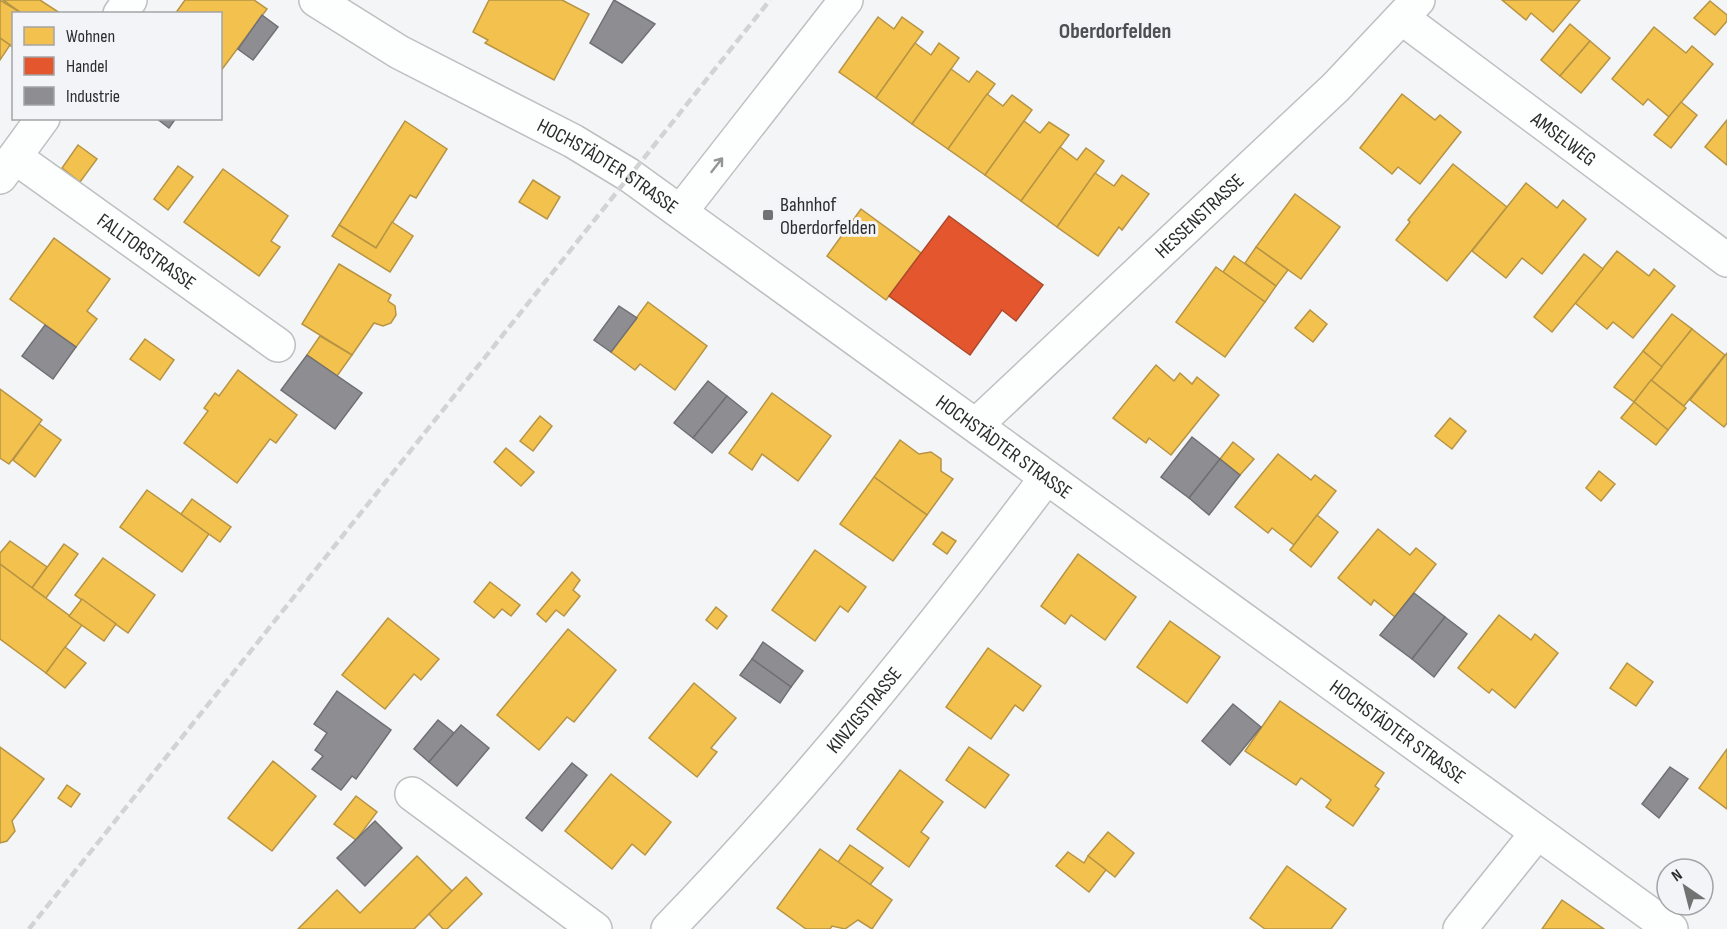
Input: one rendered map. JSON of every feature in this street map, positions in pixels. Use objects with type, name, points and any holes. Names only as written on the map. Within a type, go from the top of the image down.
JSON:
[{"type":"street","name":"HOCHSTÄDTER STRASSE","points":[[316,0],[399,52],[573,141],[681,211],[1046,478],[1671,929]]},
{"type":"street","points":[[681,211],[846,0]]},
{"type":"street","name":"AMSELWEG","points":[[1410,9],[1727,260]]},
{"type":"street","name":"HESSENSTRASSE","points":[[975,425],[1335,87],[1410,9]]},
{"type":"street","name":"FALLTORSTRASSE","points":[[42,120],[7,167],[278,345]]},
{"type":"street","name":"KINZIGSTRASSE","points":[[668,929],[783,805],[863,712],[951,604],[1046,478]]},
{"type":"street","points":[[412,794],[596,929]]},
{"type":"street","points":[[1460,929],[1537,833]]},
{"type":"building: Wohnen","points":[[0,0],[20,12],[12,12],[12,47],[0,38]]},
{"type":"building: Wohnen","points":[[3,0],[40,0],[58,12],[20,12]]},
{"type":"building: Wohnen","points":[[185,0],[254,0],[267,9],[222,69],[222,12],[176,12]]},
{"type":"building: Wohnen","points":[[489,0],[562,0],[589,14],[554,80],[485,43],[488,40],[473,32]]},
{"type":"building: Wohnen","points":[[1502,0],[1580,0],[1553,32],[1531,13],[1526,20]]},
{"type":"building: Wohnen","points":[[1710,1],[1727,15],[1727,21],[1715,35],[1694,18]]},
{"type":"building: Wohnen","points":[[878,17],[894,29],[902,17],[923,32],[876,98],[839,72]]},
{"type":"building: Wohnen","points":[[1570,24],[1590,41],[1560,76],[1541,60]]},
{"type":"building: Wohnen","points":[[1654,27],[1686,53],[1692,46],[1713,64],[1669,117],[1648,99],[1643,105],[1612,79]]},
{"type":"building: Wohnen","points":[[0,38],[10,45],[0,60]]},
{"type":"building: Wohnen","points":[[1590,41],[1610,58],[1581,93],[1560,76]]},
{"type":"building: Wohnen","points":[[915,43],[931,55],[939,43],[959,58],[912,124],[876,98]]},
{"type":"building: Wohnen","points":[[951,69],[969,82],[977,71],[995,84],[948,149],[912,124]]},
{"type":"building: Wohnen","points":[[987,94],[1003,106],[1012,95],[1032,110],[985,175],[948,149]]},
{"type":"building: Wohnen","points":[[1402,94],[1435,120],[1440,115],[1461,132],[1420,184],[1398,167],[1392,174],[1360,148]]},
{"type":"building: Wohnen","points":[[1681,102],[1697,115],[1671,148],[1654,135]]},
{"type":"building: Wohnen","points":[[1727,120],[1727,165],[1705,147]]},
{"type":"building: Wohnen","points":[[405,121],[447,149],[416,198],[410,195],[376,248],[339,225]]},
{"type":"building: Wohnen","points":[[1024,121],[1040,133],[1049,122],[1069,135],[1021,201],[985,175]]},
{"type":"building: Wohnen","points":[[78,145],[97,159],[80,182],[62,168]]},
{"type":"building: Wohnen","points":[[1060,147],[1077,160],[1086,148],[1104,161],[1057,227],[1021,201]]},
{"type":"building: Wohnen","points":[[1453,164],[1507,207],[1447,281],[1396,240],[1410,222],[1408,220]]},
{"type":"building: Wohnen","points":[[178,166],[193,177],[168,210],[154,199]]},
{"type":"building: Wohnen","points":[[223,169],[288,216],[271,241],[280,247],[259,276],[184,222]]},
{"type":"building: Wohnen","points":[[1095,173],[1114,186],[1122,175],[1149,194],[1122,230],[1119,227],[1098,256],[1057,227]]},
{"type":"building: Wohnen","points":[[533,180],[560,197],[547,219],[519,202]]},
{"type":"building: Wohnen","points":[[1526,183],[1557,208],[1563,200],[1586,219],[1542,274],[1522,258],[1506,278],[1472,251]]},
{"type":"building: Wohnen","points":[[1295,194],[1340,227],[1301,279],[1256,247]]},
{"type":"building: Wohnen","points":[[861,209],[921,253],[886,300],[827,256]]},
{"type":"building: Wohnen","points":[[392,222],[413,236],[390,272],[332,236],[339,225],[376,248]]},
{"type":"building: Wohnen","points":[[54,238],[110,279],[87,311],[97,319],[76,347],[10,299]]},
{"type":"building: Wohnen","points":[[1256,247],[1288,270],[1276,286],[1245,263]]},
{"type":"building: Wohnen","points":[[1617,251],[1649,276],[1654,269],[1675,286],[1633,338],[1613,322],[1607,329],[1575,303]]},
{"type":"building: Wohnen","points":[[1584,254],[1603,269],[1552,332],[1534,317]]},
{"type":"building: Wohnen","points":[[1234,256],[1276,286],[1265,302],[1223,272]]},
{"type":"building: Wohnen","points":[[339,264],[391,295],[388,301],[395,306],[396,315],[391,323],[383,326],[374,323],[352,355],[302,324]]},
{"type":"building: Wohnen","points":[[1216,267],[1265,302],[1225,357],[1176,322]]},
{"type":"building: Wohnen","points":[[648,302],[707,346],[675,390],[640,364],[635,370],[611,352]]},
{"type":"building: Wohnen","points":[[1310,310],[1327,324],[1313,342],[1295,328]]},
{"type":"building: Wohnen","points":[[1672,314],[1692,329],[1662,367],[1643,351]]},
{"type":"building: Wohnen","points":[[1692,329],[1725,355],[1684,406],[1651,380]]},
{"type":"building: Wohnen","points":[[320,336],[352,355],[337,376],[307,355]]},
{"type":"building: Wohnen","points":[[145,339],[174,360],[160,380],[130,359]]},
{"type":"building: Wohnen","points":[[1643,351],[1662,367],[1634,402],[1614,387]]},
{"type":"building: Wohnen","points":[[1727,353],[1727,423],[1724,427],[1690,400]]},
{"type":"building: Wohnen","points":[[1156,365],[1174,381],[1180,373],[1192,384],[1197,377],[1219,395],[1171,455],[1149,438],[1146,443],[1113,418]]},
{"type":"building: Wohnen","points":[[238,370],[297,415],[276,443],[270,439],[237,483],[184,443],[208,411],[204,408],[215,393],[219,396]]},
{"type":"building: Wohnen","points":[[1651,380],[1686,408],[1668,430],[1634,402]]},
{"type":"building: Wohnen","points":[[0,389],[42,420],[9,464],[0,458]]},
{"type":"building: Wohnen","points":[[772,393],[831,436],[798,481],[762,454],[752,470],[729,453]]},
{"type":"building: Wohnen","points":[[1634,402],[1668,430],[1656,445],[1621,418]]},
{"type":"building: Wohnen","points":[[540,416],[552,426],[533,451],[520,441]]},
{"type":"building: Wohnen","points":[[1450,418],[1466,431],[1452,449],[1435,436]]},
{"type":"building: Wohnen","points":[[39,424],[61,440],[35,477],[13,460]]},
{"type":"building: Wohnen","points":[[900,440],[919,454],[931,452],[941,459],[941,471],[953,479],[927,515],[874,477]]},
{"type":"building: Wohnen","points":[[1233,442],[1254,459],[1240,475],[1220,459]]},
{"type":"building: Wohnen","points":[[506,448],[534,472],[521,486],[494,462]]},
{"type":"building: Wohnen","points":[[1278,454],[1311,480],[1315,475],[1336,491],[1294,545],[1272,528],[1268,533],[1235,507]]},
{"type":"building: Wohnen","points":[[1599,471],[1615,484],[1601,501],[1586,488]]},
{"type":"building: Wohnen","points":[[874,477],[927,515],[893,561],[840,524]]},
{"type":"building: Wohnen","points":[[147,490],[209,534],[182,572],[120,527]]},
{"type":"building: Wohnen","points":[[192,499],[231,527],[220,542],[181,514]]},
{"type":"building: Wohnen","points":[[1317,515],[1338,532],[1311,567],[1290,550]]},
{"type":"building: Wohnen","points":[[1378,529],[1410,555],[1416,548],[1436,564],[1395,617],[1374,600],[1371,605],[1338,578]]},
{"type":"building: Wohnen","points":[[942,532],[956,541],[947,554],[933,544]]},
{"type":"building: Wohnen","points":[[10,541],[47,567],[32,588],[0,564],[0,553]]},
{"type":"building: Wohnen","points":[[64,544],[78,554],[46,598],[32,588]]},
{"type":"building: Wohnen","points":[[815,550],[866,587],[848,612],[840,606],[815,641],[772,610]]},
{"type":"building: Wohnen","points":[[1078,554],[1136,597],[1105,640],[1071,615],[1065,624],[1041,606]]},
{"type":"building: Wohnen","points":[[103,558],[155,595],[128,633],[75,595]]},
{"type":"building: Wohnen","points":[[0,564],[82,625],[46,673],[0,639]]},
{"type":"building: Wohnen","points":[[572,572],[580,580],[573,590],[580,596],[564,616],[556,610],[546,622],[537,614]]},
{"type":"building: Wohnen","points":[[490,582],[520,605],[511,616],[502,609],[494,618],[474,602]]},
{"type":"building: Wohnen","points":[[82,599],[116,624],[104,641],[69,616]]},
{"type":"building: Wohnen","points":[[716,607],[727,616],[717,629],[706,620]]},
{"type":"building: Wohnen","points":[[1499,615],[1531,640],[1535,634],[1558,653],[1515,708],[1492,689],[1489,693],[1458,668]]},
{"type":"building: Wohnen","points":[[388,618],[439,659],[421,680],[414,674],[385,709],[342,675]]},
{"type":"building: Wohnen","points":[[1170,621],[1220,657],[1187,703],[1137,667]]},
{"type":"building: Wohnen","points":[[568,629],[616,670],[574,722],[567,717],[539,750],[497,715]]},
{"type":"building: Wohnen","points":[[65,647],[86,663],[65,688],[46,673]]},
{"type":"building: Wohnen","points":[[988,648],[1041,686],[1023,711],[1015,705],[991,739],[946,707]]},
{"type":"building: Wohnen","points":[[1627,663],[1653,682],[1636,706],[1610,688]]},
{"type":"building: Wohnen","points":[[694,683],[736,718],[711,748],[717,752],[697,777],[649,738]]},
{"type":"building: Wohnen","points":[[1280,701],[1384,773],[1375,786],[1379,789],[1353,826],[1326,807],[1331,800],[1301,778],[1296,785],[1245,751]]},
{"type":"building: Wohnen","points":[[0,747],[44,779],[12,821],[15,831],[7,841],[0,843]]},
{"type":"building: Wohnen","points":[[969,747],[1009,775],[985,808],[946,780]]},
{"type":"building: Wohnen","points":[[1727,749],[1727,809],[1699,788]]},
{"type":"building: Wohnen","points":[[273,761],[316,796],[272,851],[228,818]]},
{"type":"building: Wohnen","points":[[900,770],[943,802],[921,832],[929,838],[909,867],[857,829]]},
{"type":"building: Wohnen","points":[[611,774],[671,822],[645,855],[632,844],[612,869],[565,831]]},
{"type":"building: Wohnen","points":[[67,785],[80,794],[71,807],[58,798]]},
{"type":"building: Wohnen","points":[[356,796],[377,812],[356,840],[334,824]]},
{"type":"building: Wohnen","points":[[1108,832],[1134,853],[1115,877],[1088,856]]},
{"type":"building: Wohnen","points":[[850,845],[883,868],[870,885],[838,862]]},
{"type":"building: Wohnen","points":[[820,849],[892,900],[872,929],[858,920],[845,929],[832,926],[830,929],[806,929],[777,908]]},
{"type":"building: Wohnen","points":[[1068,852],[1084,863],[1088,856],[1106,870],[1089,892],[1056,866]]},
{"type":"building: Wohnen","points":[[417,856],[452,891],[414,929],[298,929],[337,890],[360,913]]},
{"type":"building: Wohnen","points":[[1287,866],[1346,909],[1331,929],[1265,929],[1250,918]]},
{"type":"building: Wohnen","points":[[466,877],[482,894],[447,929],[443,929],[429,914]]},
{"type":"building: Wohnen","points":[[1562,900],[1604,929],[1542,929]]},
{"type":"building: Handel","points":[[949,216],[1043,285],[1016,321],[1002,310],[970,355],[889,296]]},
{"type":"building: Industrie","points":[[614,0],[655,24],[622,63],[590,43]]},
{"type":"building: Industrie","points":[[262,15],[278,27],[253,60],[238,49]]},
{"type":"building: Industrie","points":[[159,120],[175,120],[169,128]]},
{"type":"building: Industrie","points":[[619,306],[637,318],[611,352],[594,340]]},
{"type":"building: Industrie","points":[[45,325],[76,347],[53,379],[22,356]]},
{"type":"building: Industrie","points":[[307,355],[362,393],[335,429],[281,390]]},
{"type":"building: Industrie","points":[[708,381],[727,396],[693,438],[674,423]]},
{"type":"building: Industrie","points":[[727,396],[747,412],[712,453],[693,438]]},
{"type":"building: Industrie","points":[[1192,437],[1220,459],[1189,498],[1161,477]]},
{"type":"building: Industrie","points":[[1220,459],[1240,475],[1209,515],[1189,498]]},
{"type":"building: Industrie","points":[[1414,593],[1445,617],[1412,659],[1380,635]]},
{"type":"building: Industrie","points":[[1445,617],[1467,634],[1434,677],[1412,659]]},
{"type":"building: Industrie","points":[[763,642],[803,671],[791,687],[752,659]]},
{"type":"building: Industrie","points":[[752,659],[791,687],[780,703],[740,675]]},
{"type":"building: Industrie","points":[[337,691],[391,730],[356,779],[352,776],[341,790],[312,769],[323,756],[315,750],[327,733],[314,724]]},
{"type":"building: Industrie","points":[[1233,704],[1261,727],[1230,765],[1202,741]]},
{"type":"building: Industrie","points":[[438,720],[454,733],[429,762],[414,749]]},
{"type":"building: Industrie","points":[[461,725],[489,748],[457,786],[429,762]]},
{"type":"building: Industrie","points":[[572,763],[587,775],[542,831],[526,818]]},
{"type":"building: Industrie","points":[[1670,767],[1688,779],[1659,818],[1642,804]]},
{"type":"building: Industrie","points":[[375,821],[402,848],[365,886],[337,858]]},
{"type":"railway","points":[[29,929],[770,0]]},
{"type":"place","name":"Bahnhof Oberdorfelden","points":[[768,215]]},
{"type":"district","name":"Oberdorfelden","points":[[1115,30]]}]
